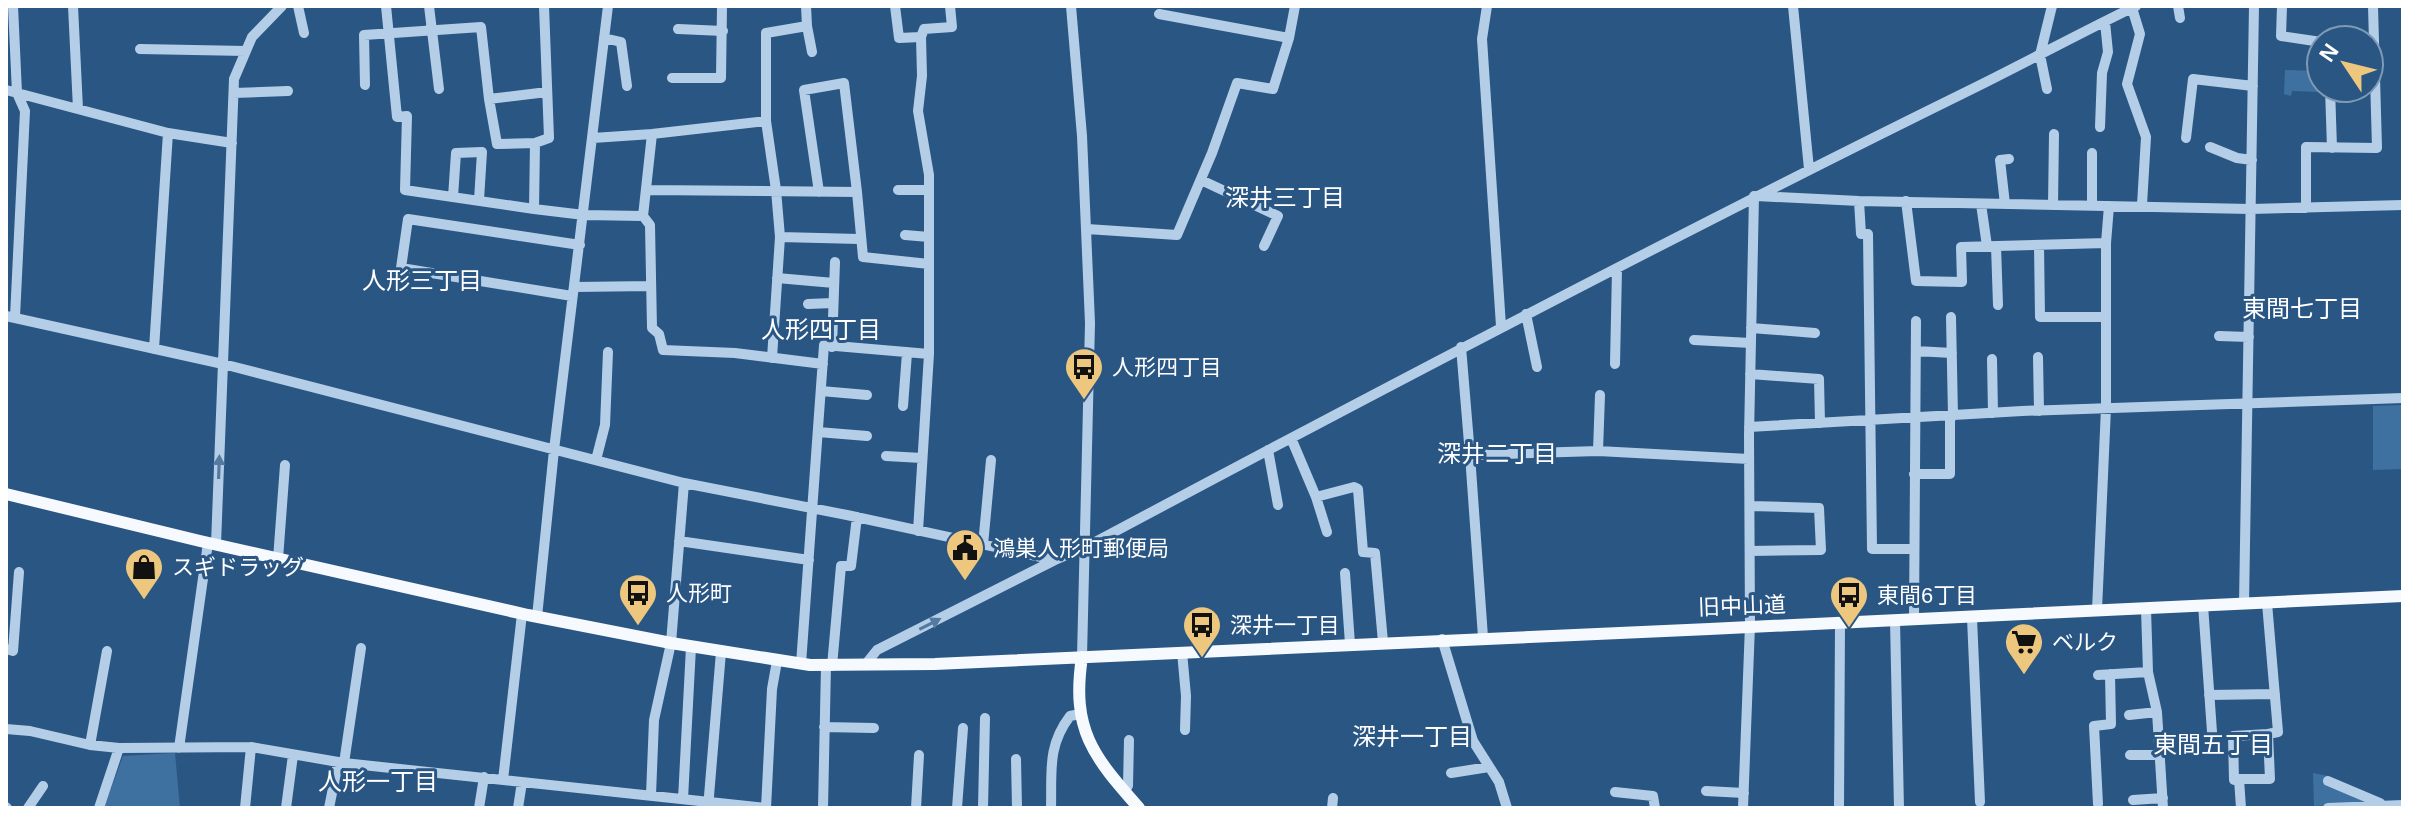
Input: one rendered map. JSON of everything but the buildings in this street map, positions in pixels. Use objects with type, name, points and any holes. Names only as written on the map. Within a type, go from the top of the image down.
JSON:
[{"type":"main road","name":"旧中山道","points":[[6,494],[522,614],[691,647],[829,666],[1972,618],[2403,596]]},
{"type":"main road","points":[[1082,657],[1080,714],[1087,739],[1097,757],[1139,808]]},
{"type":"street","points":[[13,6],[11,92],[25,111],[10,316],[223,364],[684,483],[1055,560]]},
{"type":"street","points":[[73,6],[78,109]]},
{"type":"street","points":[[179,748],[212,544],[223,364],[234,79],[252,37],[282,6]]},
{"type":"street","points":[[298,6],[304,33]]},
{"type":"street","points":[[386,6],[397,117],[407,116],[405,190],[584,215],[643,216]]},
{"type":"street","points":[[429,6],[439,89]]},
{"type":"street","points":[[365,85],[364,35],[481,27],[497,144],[535,143],[549,138],[544,6]]},
{"type":"street","points":[[537,617],[608,6]]},
{"type":"street","points":[[672,78],[721,78],[722,6]]},
{"type":"street","points":[[806,6],[812,52]]},
{"type":"street","points":[[895,6],[899,38],[921,37]]},
{"type":"street","points":[[918,531],[929,354],[929,175],[918,111],[922,76],[921,37],[924,29],[952,27],[950,6]]},
{"type":"street","points":[[1071,6],[1087,229],[1090,337],[1082,657]]},
{"type":"street","points":[[1087,229],[1177,235],[1237,83],[1273,89],[1295,6]]},
{"type":"street","points":[[1487,6],[1482,39],[1501,326]]},
{"type":"street","points":[[1793,6],[1809,169]]},
{"type":"street","points":[[2047,89],[2040,55],[2052,6]]},
{"type":"street","points":[[2178,6],[2180,18]]},
{"type":"street","points":[[2244,604],[2254,6]]},
{"type":"street","points":[[2282,6],[2281,36],[2305,40]]},
{"type":"street","points":[[865,665],[877,650],[1086,547],[1501,326],[2134,7],[2140,34],[2127,84],[2146,137],[2142,205]]},
{"type":"street","points":[[1159,14],[1289,38]]},
{"type":"street","points":[[2100,127],[2102,73],[2108,52],[2105,22]]},
{"type":"street","points":[[772,358],[780,237],[766,121],[766,33],[807,26]]},
{"type":"street","points":[[678,29],[723,31]]},
{"type":"street","points":[[604,38],[621,42],[627,86]]},
{"type":"street","points":[[140,49],[246,51]]},
{"type":"street","points":[[2186,138],[2193,79],[2253,86]]},
{"type":"street","points":[[819,192],[804,90],[844,83],[863,257],[929,264]]},
{"type":"street","points":[[234,93],[288,91]]},
{"type":"street","points":[[11,92],[168,133],[232,143]]},
{"type":"street","points":[[489,99],[547,92]]},
{"type":"street","points":[[2331,104],[2332,148]]},
{"type":"street","points":[[2306,208],[2306,147],[2377,148],[2375,104]]},
{"type":"street","points":[[593,138],[766,121]]},
{"type":"street","points":[[154,349],[168,133]]},
{"type":"street","points":[[652,134],[643,216],[650,225],[652,328],[659,334],[663,350],[823,364]]},
{"type":"street","points":[[2053,205],[2054,134]]},
{"type":"street","points":[[534,209],[535,143]]},
{"type":"street","points":[[2210,147],[2237,158],[2252,160]]},
{"type":"street","points":[[453,197],[456,153],[482,152],[479,200]]},
{"type":"street","points":[[2092,153],[2092,205]]},
{"type":"street","points":[[2005,204],[2000,160],[2009,159]]},
{"type":"street","points":[[1201,180],[1278,216],[1264,246]]},
{"type":"street","points":[[646,190],[857,192]]},
{"type":"street","points":[[898,190],[929,190]]},
{"type":"street","points":[[1754,196],[2251,209],[2403,205]]},
{"type":"street","points":[[1743,808],[1750,625],[1749,427],[1754,196]]},
{"type":"street","points":[[1859,201],[1861,234],[1868,234],[1872,549],[1914,549]]},
{"type":"street","points":[[1906,201],[1916,281],[1962,282],[1961,247],[2106,243]]},
{"type":"street","points":[[1981,204],[1991,246],[1998,305]]},
{"type":"street","points":[[2097,610],[2106,408],[2106,243],[2109,206]]},
{"type":"street","points":[[580,245],[408,219],[401,268],[573,291],[651,286]]},
{"type":"street","points":[[905,235],[929,237]]},
{"type":"street","points":[[780,237],[859,239]]},
{"type":"street","points":[[2039,245],[2040,317],[2106,317]]},
{"type":"street","points":[[832,347],[835,262]]},
{"type":"street","points":[[1615,364],[1617,269]]},
{"type":"street","points":[[777,278],[834,283]]},
{"type":"street","points":[[808,304],[833,303]]},
{"type":"street","points":[[1526,314],[1537,367]]},
{"type":"street","points":[[1914,474],[1950,474],[1951,317]]},
{"type":"street","points":[[1914,620],[1916,321]]},
{"type":"street","points":[[1751,328],[1815,333]]},
{"type":"street","points":[[2219,336],[2249,337]]},
{"type":"street","points":[[1694,340],[1751,343]]},
{"type":"street","points":[[801,664],[824,345],[929,354]]},
{"type":"street","points":[[1461,347],[1483,637]]},
{"type":"street","points":[[1916,351],[1952,353]]},
{"type":"street","points":[[596,460],[605,425],[608,352]]},
{"type":"street","points":[[903,406],[907,353]]},
{"type":"street","points":[[2038,357],[2039,411]]},
{"type":"street","points":[[1992,359],[1993,413]]},
{"type":"street","points":[[1750,374],[1819,379],[1820,423]]},
{"type":"street","points":[[821,391],[867,395]]},
{"type":"street","points":[[1598,451],[1600,395]]},
{"type":"street","points":[[1749,427],[1993,413],[2403,398]]},
{"type":"street","points":[[818,432],[867,436]]},
{"type":"street","points":[[1291,438],[1327,532]]},
{"type":"street","points":[[1268,450],[1278,505]]},
{"type":"street","points":[[1470,455],[1598,451],[1749,459]]},
{"type":"street","points":[[886,456],[922,458]]},
{"type":"street","points":[[983,545],[991,460]]},
{"type":"street","points":[[278,559],[285,465]]},
{"type":"street","points":[[651,795],[654,720],[671,643],[684,483]]},
{"type":"street","points":[[1316,497],[1334,490],[1358,489],[1363,552],[1375,553],[1383,642]]},
{"type":"street","points":[[1750,506],[1819,508],[1821,550],[1750,551]]},
{"type":"street","points":[[823,808],[824,727],[829,666],[841,566],[851,566],[857,517]]},
{"type":"street","points":[[679,541],[809,560]]},
{"type":"street","points":[[6,649],[13,651],[19,572]]},
{"type":"street","points":[[1345,573],[1350,644]]},
{"type":"street","points":[[2267,603],[2278,732],[2233,736],[2234,780],[2270,779],[2268,734]]},
{"type":"street","points":[[2203,605],[2212,732]]},
{"type":"street","points":[[2133,800],[2163,803],[2157,712],[2148,672],[2146,609]]},
{"type":"street","points":[[503,780],[522,614]]},
{"type":"street","points":[[1972,618],[1980,802]]},
{"type":"street","points":[[1895,621],[1899,808]]},
{"type":"street","points":[[1839,808],[1840,622]]},
{"type":"street","points":[[1442,639],[1473,741],[1499,782],[1507,808]]},
{"type":"street","points":[[683,799],[691,647]]},
{"type":"street","points":[[329,808],[341,763],[361,648]]},
{"type":"street","points":[[90,745],[107,651]]},
{"type":"street","points":[[708,805],[721,652]]},
{"type":"street","points":[[1182,652],[1185,730]]},
{"type":"street","points":[[6,729],[119,748],[251,747],[341,763],[651,795],[708,805],[766,808],[772,689],[777,661]]},
{"type":"street","points":[[2098,804],[2094,726],[2111,724],[2104,675],[2148,672]]},
{"type":"street","points":[[2209,695],[2275,694]]},
{"type":"street","points":[[2129,715],[2157,712]]},
{"type":"street","points":[[1051,808],[1053,747],[1058,731],[1070,716],[1080,714]]},
{"type":"street","points":[[983,808],[985,718]]},
{"type":"street","points":[[824,727],[874,728]]},
{"type":"street","points":[[957,808],[963,728]]},
{"type":"street","points":[[1124,791],[1128,786],[1129,740]]},
{"type":"street","points":[[245,808],[251,747]]},
{"type":"street","points":[[99,808],[119,748]]},
{"type":"street","points":[[286,808],[293,755]]},
{"type":"street","points":[[916,808],[919,755]]},
{"type":"street","points":[[2130,755],[2160,755]]},
{"type":"street","points":[[1016,759],[1017,808]]},
{"type":"street","points":[[1451,773],[1489,767]]},
{"type":"street","points":[[479,808],[484,777]]},
{"type":"street","points":[[2239,779],[2241,808]]},
{"type":"street","points":[[2328,781],[2386,806]]},
{"type":"street","points":[[518,808],[522,782]]},
{"type":"street","points":[[28,808],[43,786]]},
{"type":"street","points":[[1706,791],[1744,793]]},
{"type":"street","points":[[1615,792],[1653,796],[1655,808]]},
{"type":"street","points":[[2328,808],[2403,805]]},
{"type":"shaded area","points":[[2285,70],[2305,71],[2305,91],[2292,91],[2291,96],[2284,94]]},
{"type":"shaded area","points":[[2403,405],[2403,469],[2373,470],[2373,406]]},
{"type":"shaded area","points":[[175,753],[180,808],[104,808],[123,756]]},
{"type":"shaded area","points":[[2313,773],[2328,776],[2372,804],[2314,806]]},
{"type":"place","name":"人形四丁目","points":[[1084,401]]},
{"type":"place","name":"鴻巣人形町郵便局","points":[[965,582]]},
{"type":"place","name":"スギドラッグ","points":[[144,601]]},
{"type":"place","name":"人形町","points":[[638,627]]},
{"type":"place","name":"東間6丁目","points":[[1849,629]]},
{"type":"place","name":"深井一丁目","points":[[1202,659]]},
{"type":"place","name":"ベルク","points":[[2024,676]]},
{"type":"district","name":"深井三丁目","points":[[1285,197]]},
{"type":"district","name":"人形三丁目","points":[[422,280]]},
{"type":"district","name":"東間七丁目","points":[[2302,308]]},
{"type":"district","name":"人形四丁目","points":[[821,329]]},
{"type":"district","name":"深井二丁目","points":[[1497,453]]},
{"type":"district","name":"深井一丁目","points":[[1412,736]]},
{"type":"district","name":"東間五丁目","points":[[2213,744]]},
{"type":"district","name":"人形一丁目","points":[[378,781]]}]
